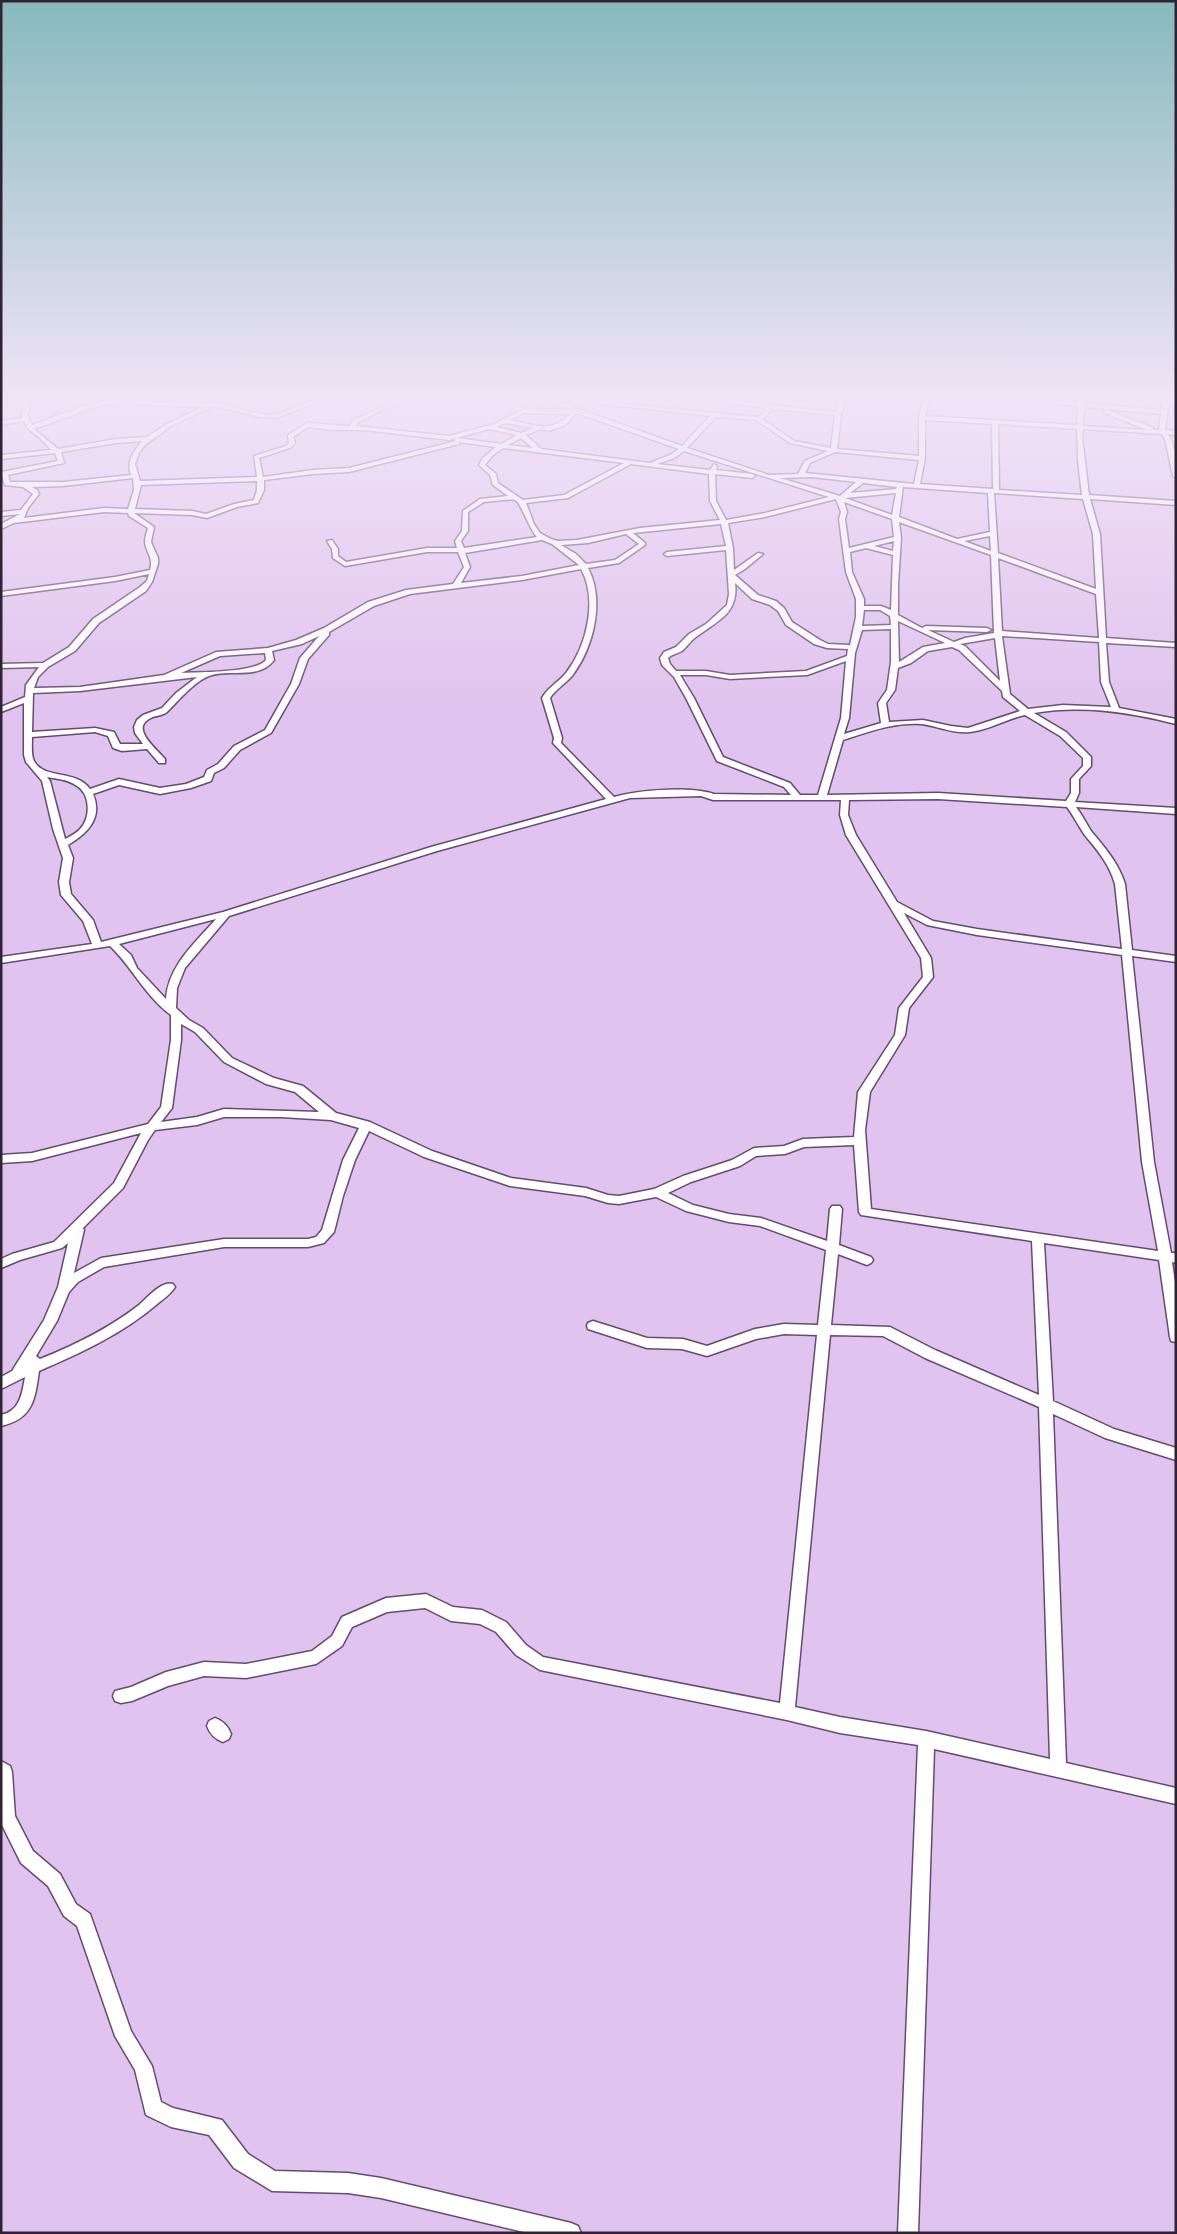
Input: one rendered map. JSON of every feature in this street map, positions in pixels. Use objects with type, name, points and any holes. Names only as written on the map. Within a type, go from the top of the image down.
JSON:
[{"type":"street","points":[[1,527],[23,516],[29,504]]},
{"type":"street","points":[[98,946],[88,920],[66,896],[64,882],[68,858],[57,829],[46,781],[30,762],[28,755],[29,694],[30,685],[45,665],[72,649],[89,626],[143,589],[150,582],[155,558],[148,542],[152,527],[134,517],[131,511],[132,504]]},
{"type":"street","points":[[16,521],[104,510],[192,513],[208,516],[241,504]]},
{"type":"street","points":[[456,586],[466,571],[462,550],[458,541],[465,531],[463,519],[466,510],[475,504]]},
{"type":"street","points":[[522,504],[526,516],[537,533],[570,552],[585,570],[594,592],[594,611],[581,658],[571,672],[546,698],[558,738],[557,743],[611,799]]},
{"type":"street","points":[[715,504],[724,522],[730,548],[734,594],[730,606],[710,626],[692,636],[679,649],[667,654],[664,658],[666,665],[675,673],[690,698],[720,759],[787,785],[797,797]]},
{"type":"street","points":[[552,542],[568,543],[627,532],[724,522],[809,504]]},
{"type":"street","points":[[822,797],[845,718],[850,657],[859,628],[860,604],[849,572],[842,520],[844,512],[841,504]]},
{"type":"street","points":[[855,504],[952,541],[1101,593]]},
{"type":"street","points":[[885,724],[882,703],[891,690],[895,666],[894,615],[898,504]]},
{"type":"street","points":[[993,504],[992,534],[998,633],[1005,690]]},
{"type":"street","points":[[1092,504],[1096,509],[1105,682],[1116,709]]},
{"type":"street","points":[[1096,509],[1104,504]]},
{"type":"street","points":[[1,514],[24,512]]},
{"type":"street","points":[[166,677],[219,654],[268,650],[299,642],[327,630],[371,604],[415,590],[585,570],[625,558],[643,544],[627,532]]},
{"type":"street","points":[[952,541],[992,534]]},
{"type":"street","points":[[330,541],[334,549],[335,558],[345,564],[427,550],[462,550],[544,538]]},
{"type":"street","points":[[867,547],[884,540],[898,538]]},
{"type":"street","points":[[846,547],[867,547],[897,554]]},
{"type":"street","points":[[667,554],[730,548]]},
{"type":"street","points":[[731,575],[742,570],[749,560],[760,554]]},
{"type":"street","points":[[1,594],[115,579],[153,571]]},
{"type":"street","points":[[731,575],[755,597],[773,603],[781,610],[789,623],[817,642],[827,646],[852,647]]},
{"type":"street","points":[[1079,586],[1102,604]]},
{"type":"street","points":[[860,604],[879,608],[916,628],[954,644],[968,653],[1005,690],[1010,700],[1063,734],[1087,758],[1087,766],[1075,779],[1074,793],[1069,804]]},
{"type":"street","points":[[859,628],[916,628],[1176,646]]},
{"type":"street","points":[[89,792],[120,782],[160,791],[188,786],[208,779],[210,772],[221,766],[237,748],[268,731],[295,684],[304,658],[327,630]]},
{"type":"street","points":[[895,666],[914,658],[926,649],[998,633]]},
{"type":"street","points":[[1,710],[29,694],[166,677],[259,668],[270,660],[268,650]]},
{"type":"street","points":[[675,673],[706,673],[730,676],[807,673],[850,657]]},
{"type":"street","points":[[1,666],[45,665]]},
{"type":"street","points":[[162,761],[138,734],[138,725],[142,720],[165,710],[178,693],[206,673]]},
{"type":"street","points":[[838,739],[885,724],[898,722],[923,722],[966,731],[1026,712],[1070,707],[1116,709],[1176,722]]},
{"type":"street","points":[[28,735],[95,730],[111,734],[116,746],[122,748],[150,746]]},
{"type":"street","points":[[41,773],[70,779],[80,783],[89,792],[92,806],[90,820],[83,831],[62,844]]},
{"type":"street","points":[[98,946],[226,914],[328,884],[434,849],[611,799],[648,794],[702,793],[713,797],[842,798],[938,796],[1176,812]]},
{"type":"street","points":[[842,798],[845,799],[844,816],[851,835],[891,904],[926,958],[928,977],[904,1008],[900,1035],[864,1092],[859,1130],[866,1212],[1170,1257]]},
{"type":"street","points":[[1069,804],[1075,810],[1081,823],[1105,851],[1118,873],[1128,952],[1148,1162],[1170,1257],[1176,1337]]},
{"type":"street","points":[[891,904],[930,923],[977,932],[1176,959]]},
{"type":"street","points":[[1,1264],[16,1257],[58,1245],[119,1184],[150,1128],[166,1108],[176,1040],[172,988],[178,972],[226,914]]},
{"type":"street","points":[[1,960],[112,943],[117,946],[133,969],[173,1012],[199,1030],[223,1056],[263,1078],[299,1089],[332,1116]]},
{"type":"street","points":[[1,1160],[32,1157],[150,1128],[197,1121],[224,1113],[300,1113],[332,1116],[366,1125],[428,1154],[510,1182],[586,1192],[614,1200],[657,1193],[687,1179],[736,1163],[754,1152],[786,1150],[803,1143],[860,1141]]},
{"type":"street","points":[[63,1290],[74,1279],[101,1263],[224,1243],[308,1244],[320,1240],[328,1232],[349,1160],[366,1125]]},
{"type":"street","points":[[657,1193],[690,1208],[730,1218],[761,1222],[867,1260]]},
{"type":"street","points":[[787,1712],[836,1210]]},
{"type":"street","points":[[17,1375],[37,1345],[63,1290],[72,1244],[80,1225]]},
{"type":"street","points":[[1038,1237],[1046,1404],[1058,1770]]},
{"type":"street","points":[[1,1384],[32,1367],[68,1353],[106,1334],[149,1305],[169,1287]]},
{"type":"street","points":[[593,1326],[647,1343],[683,1344],[707,1351],[772,1331],[795,1328],[871,1330],[892,1333],[930,1354],[1110,1434],[1176,1454]]},
{"type":"street","points":[[1,1421],[7,1421],[22,1412],[30,1393],[32,1367],[37,1345]]},
{"type":"street","points":[[121,1696],[132,1694],[166,1679],[204,1669],[246,1671],[316,1657],[337,1641],[347,1622],[386,1605],[426,1601],[451,1614],[482,1617],[501,1627],[521,1650],[540,1663],[787,1712],[840,1725],[926,1739],[1176,1796]]},
{"type":"street","points":[[908,2233],[926,1739]]},
{"type":"street","points":[[1,1769],[4,1772],[6,1817],[27,1858],[54,1880],[70,1910],[84,1920],[124,2036],[143,2066],[153,2108],[171,2117],[215,2127],[241,2160],[272,2181],[348,2183],[381,2188],[571,2233]]}]
